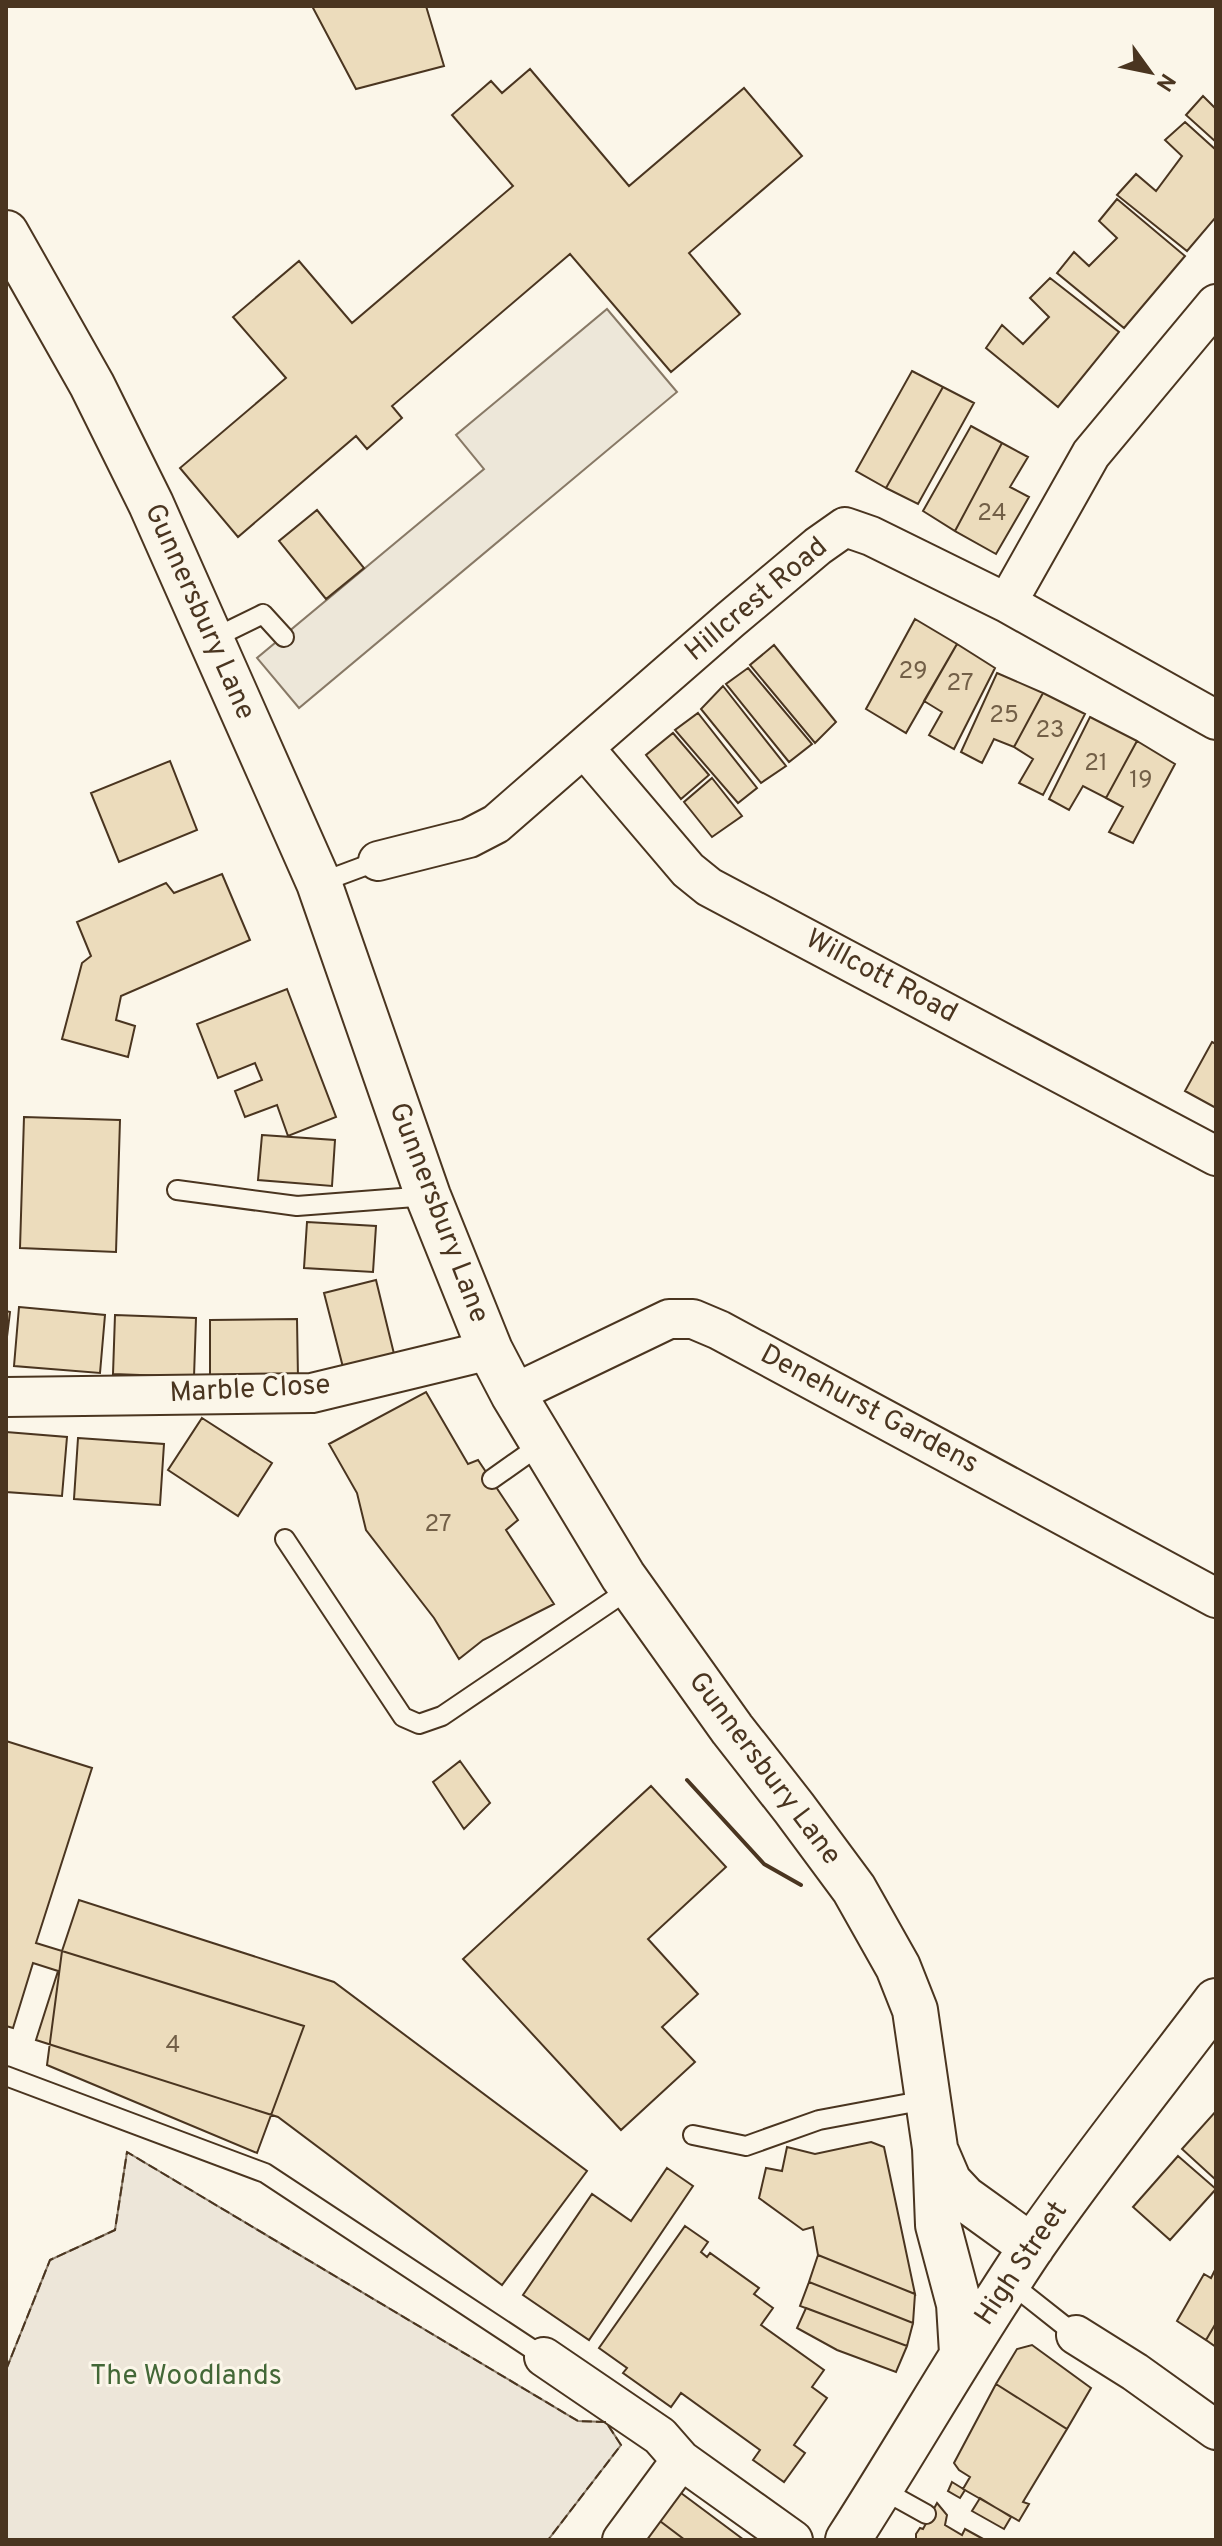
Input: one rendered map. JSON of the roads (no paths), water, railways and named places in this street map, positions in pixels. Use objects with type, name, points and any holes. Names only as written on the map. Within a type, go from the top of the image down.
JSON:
[{"type":"main road","name":"Gunnersbury Lane","points":[[6,233],[92,385],[151,504],[319,883],[428,1196],[490,1350],[513,1394],[631,1588],[732,1729],[854,1889],[898,1967],[915,2010],[935,2148],[938,2225],[959,2304],[962,2353]]},
{"type":"main road","name":"High Street","points":[[848,2540],[962,2353],[1027,2279],[1216,2001]]},
{"type":"main road","name":"Gunnersbury Lane","points":[[935,2148],[949,2182],[1027,2279]]},
{"type":"street","points":[[1007,603],[1091,454],[1216,304]]},
{"type":"street","name":"Hillcrest Road","points":[[378,861],[469,838],[496,824],[730,620],[845,527],[871,536],[1007,603],[1216,720]]},
{"type":"street","name":"Willcott Road","points":[[585,749],[688,870],[709,887],[1216,1156]]},
{"type":"street","name":"Denehurst Gardens","points":[[513,1394],[669,1319],[693,1319],[719,1330],[1216,1598]]},
{"type":"street","name":"Marble Close","points":[[6,1397],[312,1393],[490,1350]]},
{"type":"street","points":[[1076,2335],[1135,2372],[1216,2430]]},
{"type":"street","points":[[544,2357],[660,2436],[681,2460],[793,2540]]},
{"type":"street","points":[[622,2540],[681,2460]]},
{"type":"lane","points":[[212,639],[263,614],[284,637]]},
{"type":"lane","name":"Hillcrest Road","points":[[319,883],[378,861]]},
{"type":"lane","points":[[177,1190],[297,1206],[428,1196]]},
{"type":"lane","points":[[492,1479],[543,1443]]},
{"type":"lane","points":[[285,1539],[403,1717],[419,1724],[442,1716],[631,1588]]},
{"type":"lane","points":[[6,2076],[265,2173],[544,2357]]},
{"type":"lane","points":[[693,2135],[746,2146],[819,2120],[926,2100]]},
{"type":"lane","points":[[1027,2279],[1049,2315],[1076,2335]]},
{"type":"lane","points":[[881,2489],[926,2514]]},
{"type":"park label","name":"The Woodlands","points":[[186,2377]]}]
